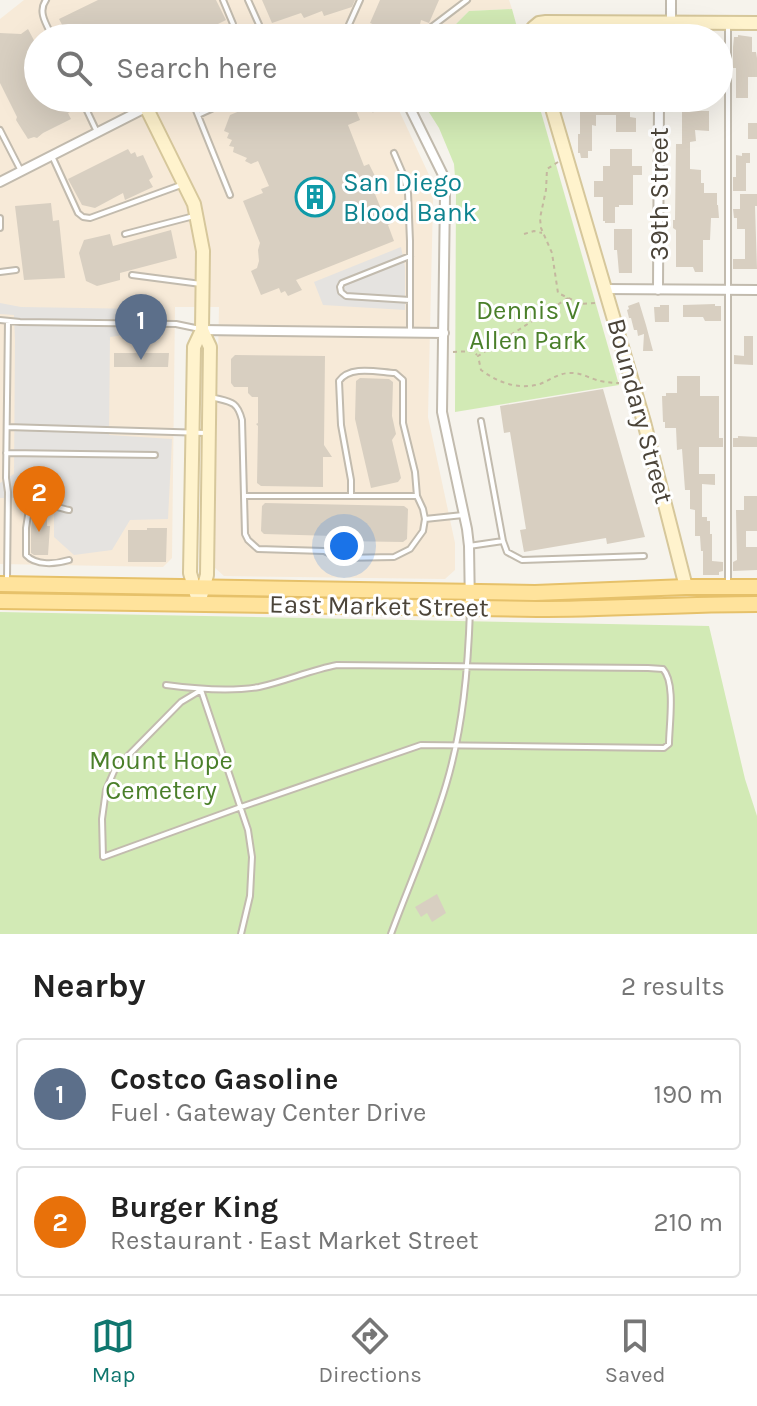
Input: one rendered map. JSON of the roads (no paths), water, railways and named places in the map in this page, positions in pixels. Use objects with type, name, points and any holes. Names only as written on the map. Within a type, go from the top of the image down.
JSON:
[{"type":"main road","name":"East Market Street","points":[[4,584],[541,593],[757,587]]},
{"type":"main road","points":[[558,609],[583,602],[669,597],[686,587]]},
{"type":"main road","name":"East Market Street","points":[[0,601],[558,609],[757,604]]},
{"type":"street","points":[[665,23],[671,0]]},
{"type":"street","points":[[538,24],[757,23]]},
{"type":"street","points":[[0,182],[132,112]]},
{"type":"street","points":[[152,112],[194,204],[203,251],[202,330],[194,347],[190,575],[199,587]]},
{"type":"street","points":[[412,112],[443,175],[442,412],[469,546],[470,608]]},
{"type":"street","name":"Boundary Street","points":[[553,112],[632,382],[686,587]]},
{"type":"street","name":"39th Street","points":[[658,290],[659,112]]},
{"type":"street","points":[[607,295],[658,290],[757,290]]},
{"type":"street","points":[[202,330],[444,333]]},
{"type":"street","points":[[199,604],[199,587],[207,575],[210,347],[202,330]]},
{"type":"lane","points":[[46,0],[41,12],[47,24]]},
{"type":"lane","points":[[223,0],[233,24]]},
{"type":"lane","points":[[248,0],[259,24]]},
{"type":"lane","points":[[349,24],[360,0]]},
{"type":"lane","points":[[435,24],[467,0]]},
{"type":"lane","points":[[88,112],[97,132]]},
{"type":"lane","points":[[197,112],[230,195]]},
{"type":"lane","points":[[198,115],[205,112]]},
{"type":"lane","points":[[728,112],[728,587]]},
{"type":"lane","points":[[1,134],[21,171]]},
{"type":"lane","points":[[394,153],[408,193],[410,333]]},
{"type":"lane","points":[[52,156],[78,213],[83,217],[112,211],[183,184]]},
{"type":"lane","points":[[125,234],[196,215]]},
{"type":"lane","points":[[0,218],[0,228]]},
{"type":"lane","points":[[410,256],[342,283],[340,287],[346,296],[410,300]]},
{"type":"lane","points":[[0,272],[16,270]]},
{"type":"lane","points":[[132,275],[203,284]]},
{"type":"lane","points":[[0,320],[176,324],[202,330]]},
{"type":"lane","points":[[4,584],[8,546],[8,321]]},
{"type":"lane","points":[[209,396],[231,402],[239,408],[242,420],[245,534],[258,549],[324,551],[340,558],[394,557],[410,549],[423,531],[425,519],[417,496],[415,472],[403,423],[403,380],[395,373],[351,371],[339,381],[341,425],[351,496]]},
{"type":"lane","points":[[481,421],[507,552],[522,560],[644,556]]},
{"type":"lane","points":[[7,427],[208,433]]},
{"type":"lane","points":[[6,453],[155,455]]},
{"type":"lane","points":[[244,496],[417,496]]},
{"type":"lane","points":[[69,510],[32,506],[26,528],[28,558],[38,562],[69,560]]},
{"type":"lane","points":[[425,519],[463,515]]},
{"type":"lane","points":[[469,546],[503,541]]},
{"type":"lane","points":[[0,546],[8,546]]},
{"type":"lane","points":[[391,934],[446,784],[468,666],[470,608]]},
{"type":"lane","points":[[166,685],[201,690],[246,689],[337,665],[663,669],[668,674],[670,684],[669,744],[664,748],[421,745],[103,857],[102,819],[106,790],[115,769],[181,702],[201,690]]},
{"type":"lane","points":[[201,690],[248,830],[252,879],[241,934]]},
{"type":"place","name":"San Diego Blood Bank","points":[[315,197]]},
{"type":"place","name":"Costco Gasoline","points":[[141,360]]},
{"type":"place","name":"Burger King","points":[[39,532]]},
{"type":"park label","name":"Dennis V Allen Park","points":[[528,325]]},
{"type":"park label","name":"Mount Hope Cemetery","points":[[161,775]]}]
